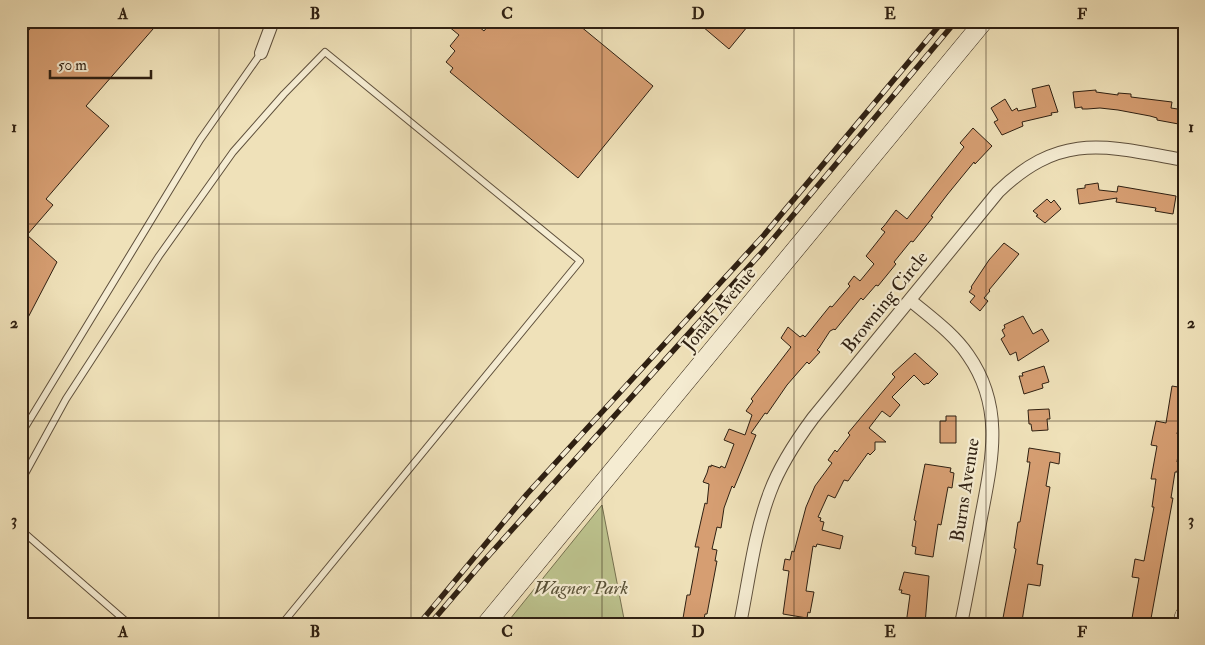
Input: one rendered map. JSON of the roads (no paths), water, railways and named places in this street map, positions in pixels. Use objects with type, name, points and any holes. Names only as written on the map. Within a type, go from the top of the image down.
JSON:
[{"type":"street","points":[[261,53],[273,21]]},
{"type":"street","name":"Jonah Avenue","points":[[486,624],[984,21]]},
{"type":"street","name":"Browning Circle","points":[[740,624],[761,518],[780,470],[800,436],[998,192],[1023,169],[1056,153],[1077,148],[1120,148],[1184,160]]},
{"type":"street","name":"Burns Avenue","points":[[910,300],[954,338],[968,354],[980,376],[992,415],[992,457],[961,624]]},
{"type":"street","points":[[1182,624],[1184,616]]},
{"type":"lane","points":[[21,481],[71,391],[159,256],[227,160],[284,94],[325,52],[580,261],[282,624]]},
{"type":"lane","points":[[21,434],[200,140],[261,53]]},
{"type":"lane","points":[[21,530],[129,624]]},
{"type":"railway","points":[[419,624],[527,494],[764,235],[943,21]]},
{"type":"railway","points":[[430,624],[482,563],[763,251],[956,21]]},
{"type":"park label","name":"Wagner Park","points":[[581,588]]}]
